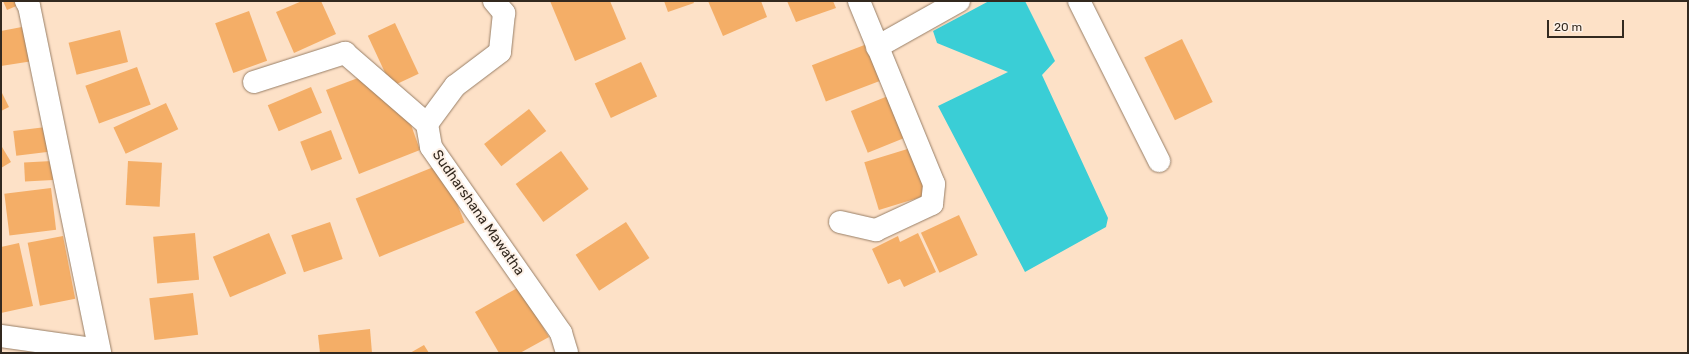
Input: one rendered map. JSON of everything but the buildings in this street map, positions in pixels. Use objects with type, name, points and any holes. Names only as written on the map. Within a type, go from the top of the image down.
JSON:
[{"type":"street","points":[[1,336],[99,351],[29,6],[26,1]]},
{"type":"street","points":[[254,82],[345,53],[427,124],[455,86],[500,52],[504,13],[494,1]]},
{"type":"street","points":[[840,222],[876,230],[932,204],[934,184],[859,1]]},
{"type":"street","points":[[877,47],[959,1]]},
{"type":"street","points":[[1079,1],[1159,162]]},
{"type":"street","name":"Sudharshana Mawatha","points":[[427,124],[431,147],[561,333],[566,353]]},
{"type":"water","points":[[989,1],[1025,1],[1055,61],[1042,75],[1108,218],[1106,227],[1025,272],[938,106],[1008,72],[937,43],[933,31]]}]
